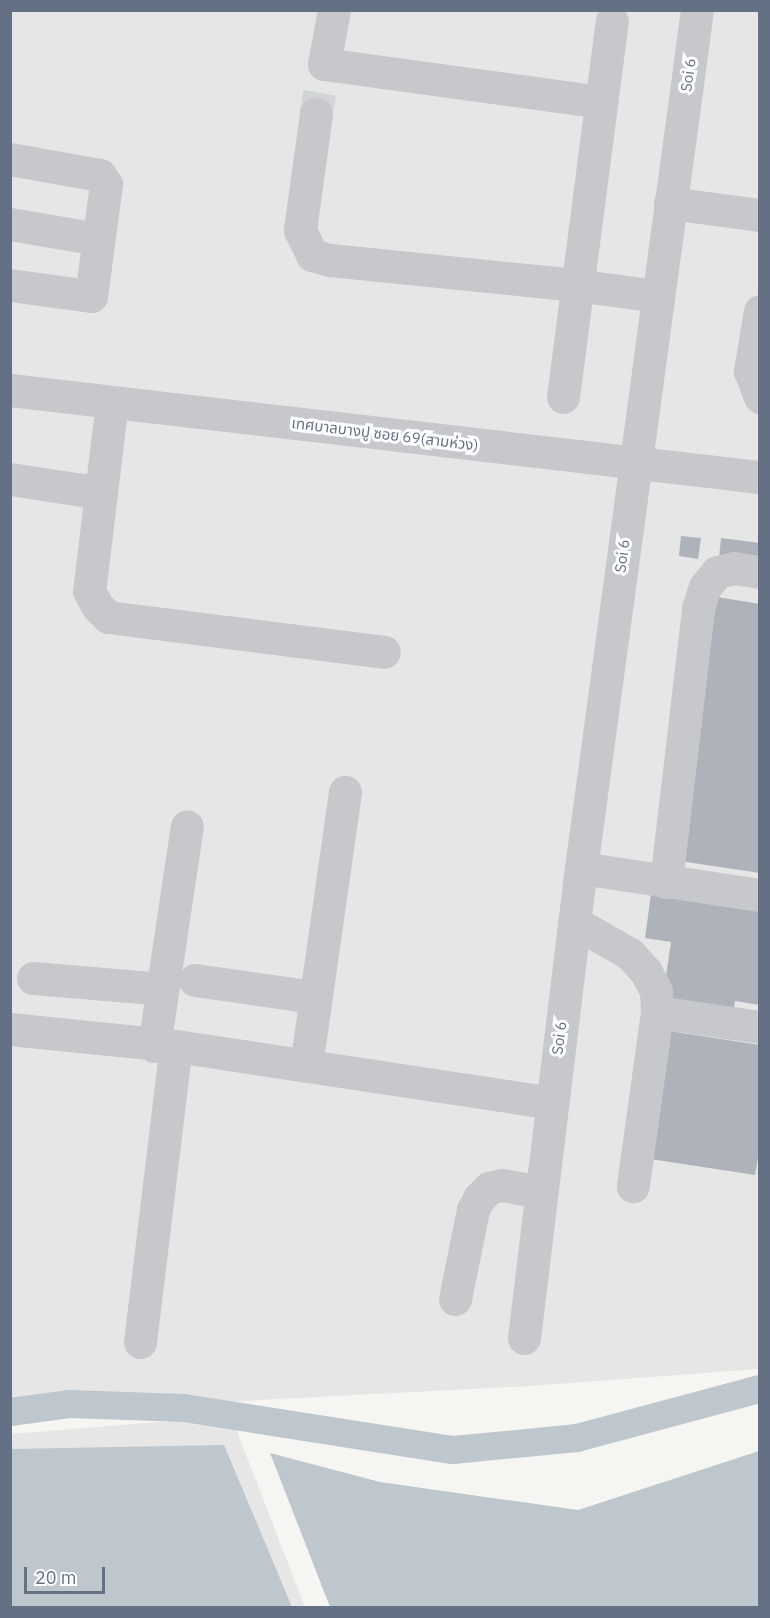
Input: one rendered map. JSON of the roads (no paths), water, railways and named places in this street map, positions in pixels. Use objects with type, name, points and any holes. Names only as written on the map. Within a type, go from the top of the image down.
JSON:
[{"type":"street","points":[[334,10],[300,230],[312,255],[330,260],[576,285],[657,296]]},
{"type":"street","name":"Soi 6","points":[[524,1338],[581,868],[697,10]]},
{"type":"street","points":[[563,397],[612,21]]},
{"type":"street","points":[[320,90],[601,102]]},
{"type":"street","points":[[10,159],[100,174],[106,184],[91,296],[10,285]]},
{"type":"street","points":[[670,203],[759,215]]},
{"type":"street","points":[[10,224],[98,239]]},
{"type":"street","points":[[759,311],[750,371],[759,397]]},
{"type":"street","name":"เทศบาลบางปู ซอย 69(สามห่วง)","points":[[10,390],[759,477]]},
{"type":"street","points":[[112,402],[89,591],[98,607],[108,617],[384,652]]},
{"type":"street","points":[[10,479],[100,493]]},
{"type":"street","points":[[666,882],[698,608],[705,587],[717,572],[734,568],[759,572]]},
{"type":"street","points":[[306,1066],[345,792]]},
{"type":"street","points":[[140,1342],[165,1046],[163,989],[187,826]]},
{"type":"street","points":[[581,868],[759,895]]},
{"type":"street","points":[[574,922],[630,954],[646,972],[656,991],[657,1012],[633,1186]]},
{"type":"street","points":[[33,978],[163,989]]},
{"type":"street","points":[[195,980],[315,997]]},
{"type":"street","points":[[657,1012],[759,1027]]},
{"type":"street","points":[[10,1029],[165,1046],[551,1103]]},
{"type":"street","points":[[455,1299],[473,1210],[479,1198],[489,1188],[502,1185],[541,1192]]},
{"type":"waterway","points":[[10,1412],[70,1404],[184,1408],[453,1450],[577,1438],[760,1389]]},
{"type":"tunnel","points":[[316,114],[320,92]]}]
